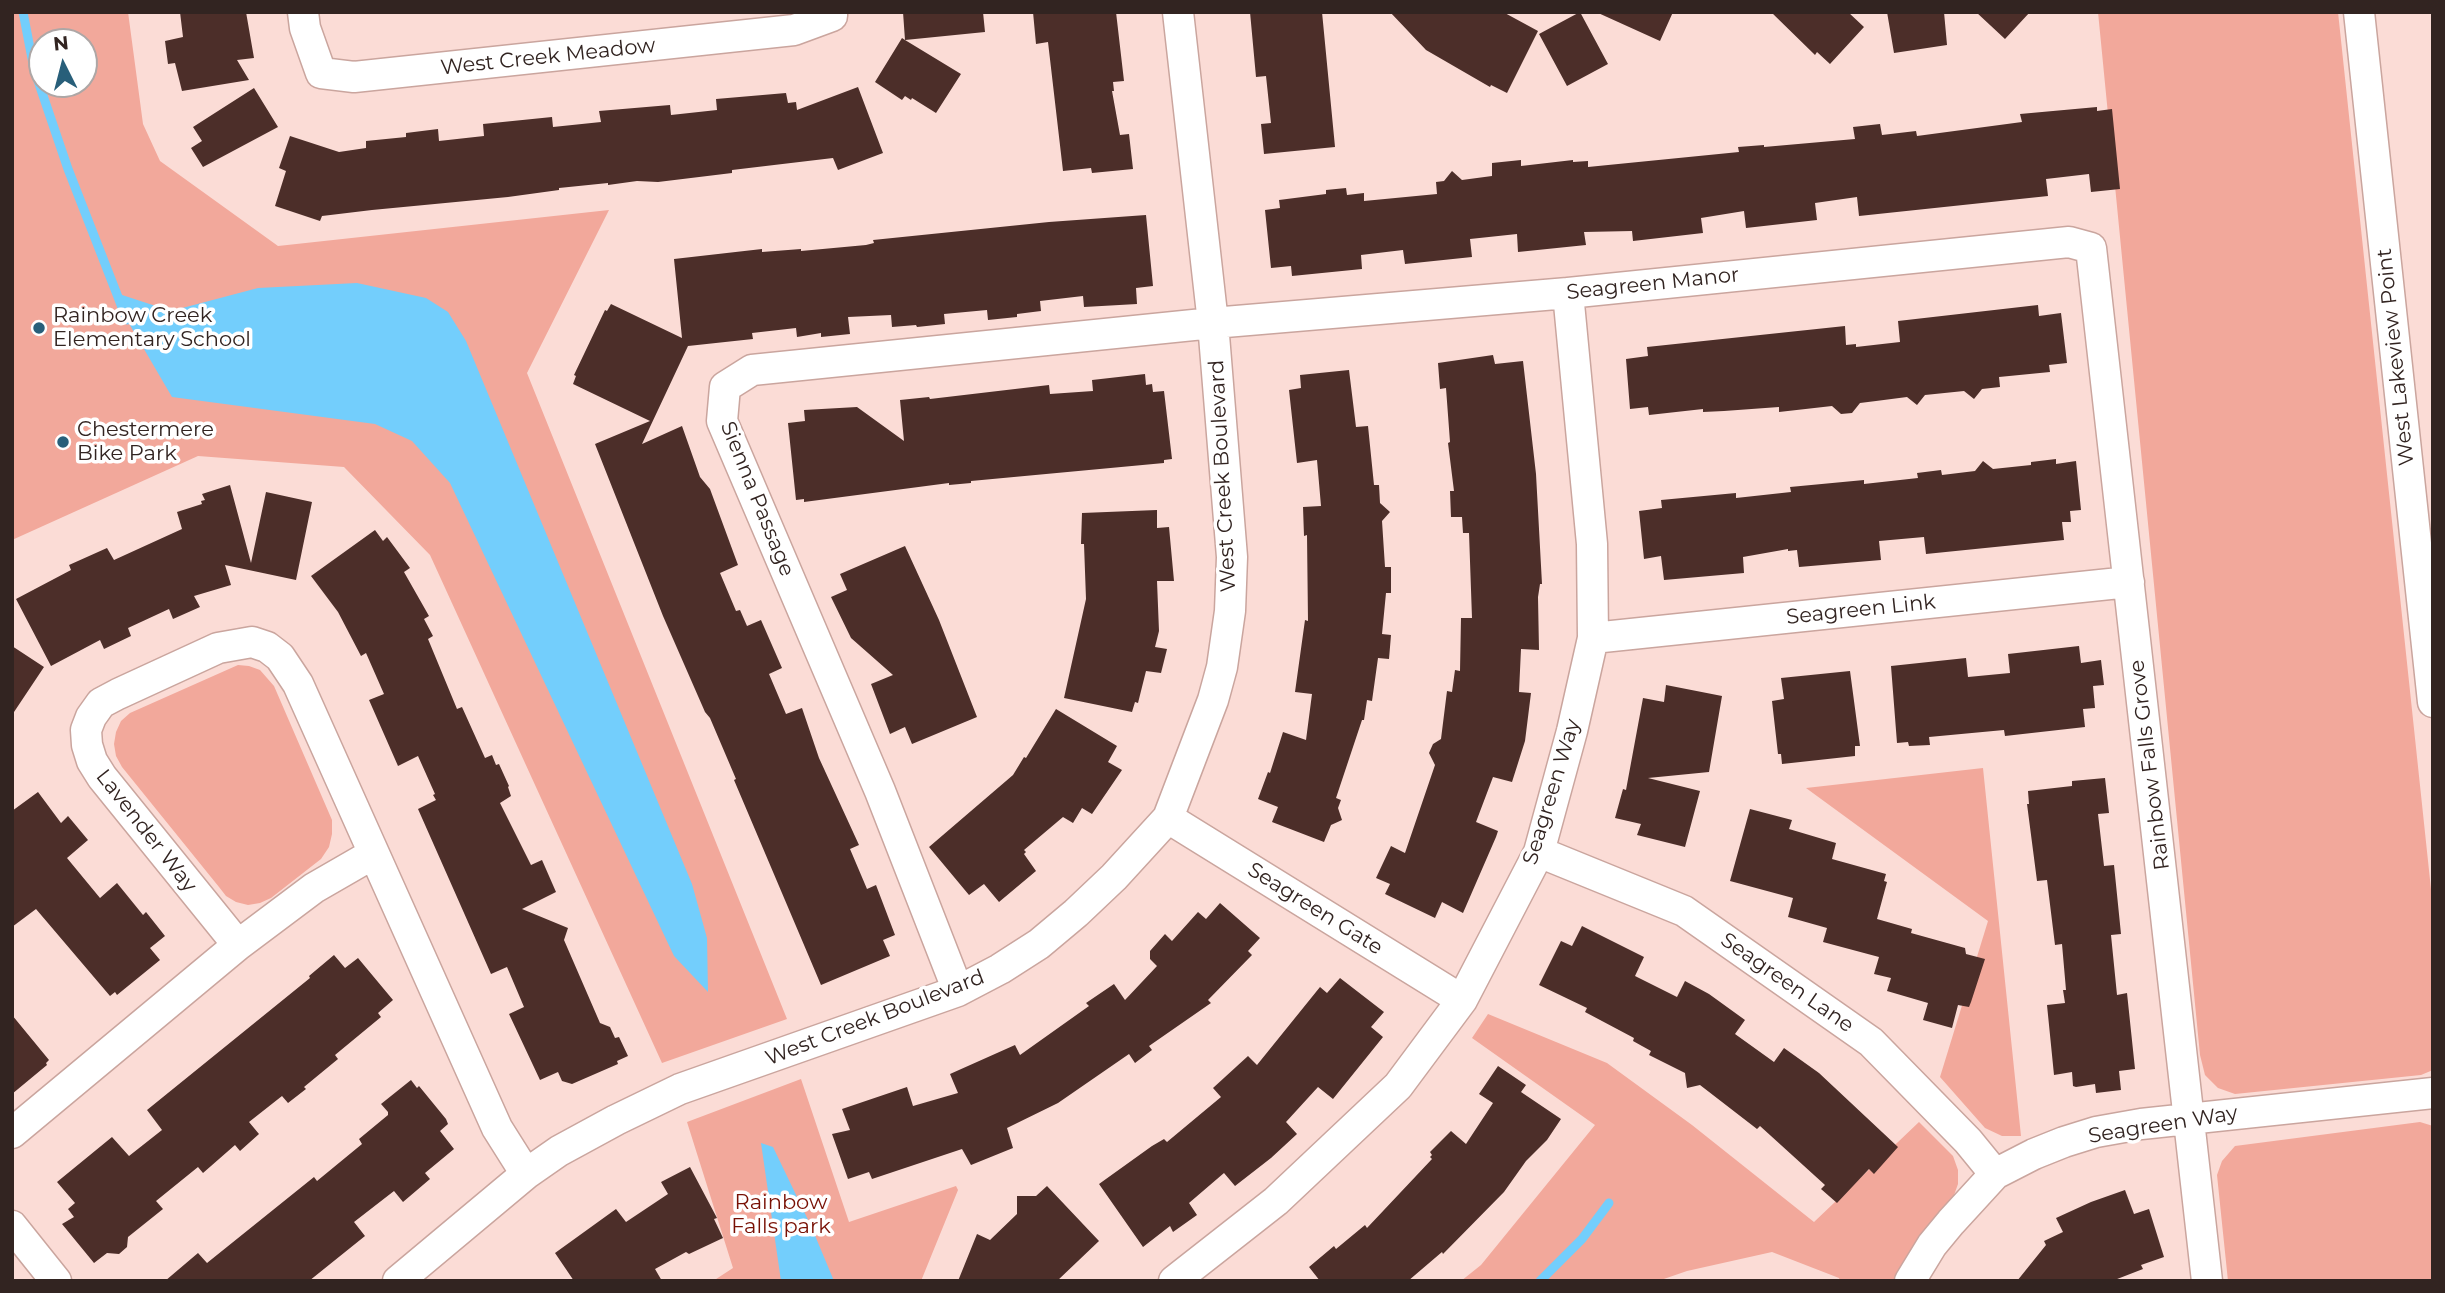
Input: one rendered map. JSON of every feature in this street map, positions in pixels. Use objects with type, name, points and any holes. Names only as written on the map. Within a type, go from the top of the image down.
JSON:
[{"type":"street","name":"West Creek Meadow","points":[[303,12],[305,28],[321,73],[354,77],[794,30],[832,16],[832,12]]},
{"type":"street","name":"West Creek Boulevard","points":[[398,1281],[526,1174],[559,1151],[646,1104],[680,1089],[958,991],[1000,970],[1039,944],[1114,877],[1168,818],[1213,700],[1222,667],[1230,611],[1232,557],[1213,323],[1178,12]]},
{"type":"street","name":"West Lakeview Point","points":[[2359,12],[2433,702]]},
{"type":"street","name":"Seagreen Manor","points":[[1213,323],[1568,293],[2052,243],[2069,242],[2091,248]]},
{"type":"street","name":"Rainbow Falls Grove","points":[[2091,248],[2207,1281]]},
{"type":"street","name":"Seagreen Way","points":[[1174,1281],[1276,1201],[1398,1086],[1462,1000],[1539,852],[1572,731],[1593,638],[1592,544],[1568,293]]},
{"type":"street","name":"Sienna Passage","points":[[958,991],[880,791],[722,421],[725,387],[752,370],[1213,323]]},
{"type":"street","name":"Seagreen Link","points":[[1593,638],[2129,582]]},
{"type":"street","name":"Lavender Way","points":[[238,945],[102,777],[92,761],[86,730],[101,703],[218,648],[252,642],[267,647],[280,657],[298,684],[497,1128],[526,1174]]},
{"type":"street","name":"Seagreen Gate","points":[[1168,818],[1462,1000]]},
{"type":"street","name":"Seagreen Lane","points":[[1539,852],[1684,911],[1871,1042],[1968,1141],[1995,1174]]},
{"type":"street","points":[[12,1133],[238,945],[314,888],[373,854]]},
{"type":"street","name":"Seagreen Way","points":[[1910,1281],[1932,1245],[1995,1174],[2034,1154],[2096,1132],[2190,1117],[2433,1093]]},
{"type":"street","points":[[12,1226],[56,1281]]},
{"type":"green space","points":[[12,12],[128,12],[143,124],[160,161],[278,246],[609,210],[527,373],[787,1019],[662,1063],[430,555],[344,467],[198,456],[12,540]]},
{"type":"green space","points":[[2098,12],[2338,12],[2433,908],[2433,1070],[2421,1075],[2235,1094],[2218,1088],[2205,1075],[2200,1055]]},
{"type":"green space","points":[[238,665],[260,670],[274,686],[332,820],[329,847],[321,859],[271,898],[248,905],[226,896],[122,767],[114,744],[121,721],[130,713]]},
{"type":"green space","points":[[1983,768],[2021,1136],[2002,1136],[1985,1128],[1940,1077],[1988,921],[1806,788]]},
{"type":"green space","points":[[1488,1014],[1607,1063],[1692,1125],[1814,1222],[1919,1122],[1953,1156],[1958,1170],[1958,1184],[1953,1198],[1919,1238],[1895,1281],[1840,1281],[1839,1278],[1772,1252],[1687,1271],[1658,1281],[1461,1281],[1481,1265],[1595,1125],[1472,1038]]},
{"type":"green space","name":"Rainbow Falls park","points":[[801,1079],[849,1222],[956,1186],[958,1190],[921,1281],[713,1281],[733,1268],[687,1122]]},
{"type":"green space","points":[[2420,1122],[2433,1126],[2433,1281],[2228,1281],[2217,1175],[2222,1161],[2235,1146]]},
{"type":"water","points":[[357,283],[426,298],[448,312],[466,341],[692,884],[707,938],[708,992],[674,956],[450,483],[412,441],[375,424],[172,397],[127,320],[116,293],[171,311],[258,288]]},
{"type":"water","points":[[761,1143],[773,1147],[834,1281],[781,1281]]},
{"type":"building","points":[[180,12],[246,12],[254,58],[237,60],[249,80],[182,91],[175,63],[168,64],[165,41],[183,37]]},
{"type":"building","points":[[903,12],[983,12],[985,32],[905,40]]},
{"type":"building","points":[[1033,12],[1116,12],[1124,81],[1113,82],[1112,91],[1120,135],[1129,134],[1133,169],[1092,173],[1091,168],[1063,171],[1048,42],[1036,44]]},
{"type":"building","points":[[1250,12],[1322,12],[1335,147],[1264,154],[1261,124],[1271,123],[1266,76],[1256,77]]},
{"type":"building","points":[[1390,12],[1503,12],[1538,31],[1507,93],[1491,85],[1490,87],[1426,50]]},
{"type":"building","points":[[1580,12],[1608,64],[1567,86],[1539,34]]},
{"type":"building","points":[[1596,12],[1673,12],[1660,41]]},
{"type":"building","points":[[1771,12],[1848,12],[1864,27],[1830,64],[1817,52],[1815,55]]},
{"type":"building","points":[[1887,12],[1944,12],[1947,45],[1894,53]]},
{"type":"building","points":[[1976,12],[2030,12],[2005,39]]},
{"type":"building","points":[[902,38],[961,74],[936,113],[912,98],[911,100],[905,96],[902,100],[875,82]]},
{"type":"building","points":[[858,87],[883,153],[838,170],[833,158],[658,182],[608,183],[508,197],[322,216],[320,221],[275,206],[286,171],[279,168],[290,136],[339,152],[366,148],[366,141],[406,137],[406,133],[438,129],[439,141],[484,136],[483,124],[552,117],[553,127],[601,122],[599,111],[670,105],[671,115],[717,110],[716,99],[786,93],[788,103],[796,102],[797,110]]},
{"type":"building","points":[[254,88],[278,127],[203,167],[191,148],[202,141],[193,127]]},
{"type":"building","points":[[2097,107],[2097,111],[2112,109],[2120,189],[2091,192],[2089,174],[2046,179],[2048,196],[1859,216],[1857,197],[1815,203],[1817,220],[1746,228],[1744,211],[1701,218],[1703,233],[1633,241],[1632,231],[1584,232],[1586,245],[1518,252],[1517,234],[1470,239],[1472,257],[1405,264],[1403,250],[1361,255],[1362,269],[1292,276],[1291,266],[1271,268],[1265,210],[1280,208],[1279,200],[1326,194],[1326,190],[1346,188],[1347,195],[1364,193],[1364,201],[1437,194],[1436,182],[1444,181],[1452,171],[1462,180],[1492,176],[1492,163],[1521,160],[1521,166],[1573,160],[1588,161],[1588,167],[1739,152],[1738,147],[1855,139],[1853,127],[1880,124],[1882,135],[1916,131],[1917,136],[2022,122],[2020,114]]},
{"type":"building","points":[[1146,215],[1153,286],[1136,288],[1137,304],[1084,307],[1083,296],[1040,301],[1041,311],[1017,314],[1017,317],[988,320],[987,310],[944,314],[945,324],[917,327],[892,327],[891,315],[848,317],[850,334],[821,337],[821,333],[797,337],[796,328],[752,333],[753,339],[688,346],[642,444],[682,426],[700,477],[710,489],[738,565],[720,573],[736,611],[740,610],[747,626],[761,620],[782,668],[769,674],[786,714],[802,708],[819,758],[859,845],[850,849],[867,889],[876,885],[895,935],[883,940],[890,956],[821,985],[710,718],[663,616],[595,444],[650,421],[573,384],[574,375],[605,310],[607,311],[611,304],[682,338],[674,259],[762,249],[762,252],[801,251],[866,245],[874,243],[873,240]]},
{"type":"building","points":[[2038,305],[2039,316],[2061,313],[2067,363],[2049,365],[2050,372],[1999,377],[2000,387],[1982,389],[1974,399],[1964,391],[1925,395],[1917,405],[1907,397],[1860,403],[1852,413],[1841,414],[1832,406],[1779,412],[1779,407],[1703,412],[1703,409],[1649,415],[1648,407],[1630,409],[1626,359],[1648,356],[1647,347],[1845,326],[1846,345],[1856,344],[1856,347],[1900,342],[1898,321]]},
{"type":"building","points":[[1493,355],[1495,364],[1523,361],[1536,474],[1542,584],[1538,597],[1539,650],[1521,649],[1519,692],[1531,693],[1525,741],[1512,782],[1493,777],[1476,822],[1498,831],[1496,837],[1463,913],[1442,902],[1435,918],[1385,894],[1390,884],[1376,878],[1391,846],[1405,853],[1435,765],[1429,753],[1433,744],[1441,739],[1447,691],[1452,692],[1455,670],[1460,671],[1461,618],[1472,618],[1469,533],[1463,533],[1462,517],[1451,517],[1450,491],[1454,491],[1448,443],[1446,388],[1440,389],[1438,363]]},
{"type":"building","points":[[1349,370],[1356,427],[1368,426],[1374,485],[1379,485],[1380,503],[1390,512],[1382,521],[1385,567],[1391,567],[1391,593],[1386,593],[1382,634],[1391,635],[1389,659],[1378,658],[1372,701],[1367,700],[1364,720],[1336,798],[1341,800],[1338,808],[1342,820],[1331,825],[1324,842],[1272,822],[1278,807],[1258,799],[1268,772],[1270,773],[1283,732],[1306,740],[1312,694],[1295,692],[1305,620],[1308,621],[1307,535],[1304,536],[1303,507],[1321,506],[1317,460],[1297,463],[1289,390],[1301,388],[1300,375]]},
{"type":"building","points":[[1145,374],[1146,385],[1152,384],[1153,392],[1164,391],[1172,459],[1164,460],[1164,463],[949,483],[804,502],[804,499],[796,500],[788,423],[805,421],[804,410],[857,407],[904,441],[900,400],[1049,385],[1050,394],[1093,391],[1092,380]]},
{"type":"building","points":[[2056,459],[2056,464],[2076,461],[2081,510],[2070,511],[2071,522],[2062,522],[2064,540],[1926,554],[1924,537],[1879,541],[1881,560],[1799,567],[1797,550],[1788,549],[1743,557],[1744,573],[1664,580],[1661,556],[1644,559],[1639,511],[1662,508],[1661,500],[1736,493],[1736,498],[1791,492],[1790,487],[1864,480],[1864,484],[1918,478],[1917,473],[1941,470],[1942,475],[1975,471],[1983,461],[1993,469]]},
{"type":"building","points":[[230,485],[251,563],[266,492],[312,502],[296,580],[225,565],[231,585],[194,596],[200,607],[173,619],[169,609],[128,628],[131,636],[104,649],[100,640],[51,666],[16,599],[71,570],[69,565],[107,548],[114,560],[182,529],[177,512],[202,504],[201,501],[205,500],[202,494]]},
{"type":"building","points":[[1157,510],[1157,528],[1169,527],[1174,581],[1157,581],[1159,631],[1155,647],[1167,649],[1161,673],[1146,671],[1138,703],[1135,702],[1132,712],[1064,698],[1086,599],[1084,544],[1081,544],[1082,513]]},
{"type":"building","points":[[375,530],[383,541],[387,537],[410,568],[404,572],[429,616],[424,619],[433,636],[428,639],[457,709],[462,707],[485,758],[492,755],[496,765],[499,764],[511,796],[500,803],[531,865],[542,860],[556,892],[522,909],[568,928],[564,940],[600,1023],[610,1027],[615,1038],[619,1037],[628,1056],[617,1061],[618,1064],[572,1084],[562,1081],[558,1072],[540,1080],[509,1014],[524,1007],[507,967],[491,974],[418,809],[436,800],[418,756],[398,766],[369,700],[384,694],[366,653],[361,656],[338,612],[311,576]]},
{"type":"building","points":[[905,546],[939,620],[977,717],[912,744],[905,727],[890,734],[871,684],[893,675],[851,638],[831,597],[847,590],[840,574]]},
{"type":"building","points":[[12,646],[44,667],[12,715]]},
{"type":"building","points":[[2079,646],[2081,663],[2101,660],[2104,685],[2093,686],[2095,708],[2083,709],[2085,727],[2005,736],[2004,730],[1929,737],[1930,745],[1909,746],[1908,742],[1897,743],[1891,666],[1966,658],[1968,677],[2010,673],[2008,654]]},
{"type":"building","points":[[1850,671],[1860,746],[1855,746],[1855,756],[1782,764],[1781,754],[1778,754],[1772,701],[1784,699],[1781,678]]},
{"type":"building","points":[[1666,685],[1722,696],[1709,772],[1648,778],[1700,791],[1685,847],[1637,835],[1641,824],[1615,818],[1623,789],[1626,790],[1643,698],[1664,702]]},
{"type":"building","points":[[1056,709],[1117,746],[1108,762],[1122,770],[1092,814],[1082,808],[1073,823],[1063,817],[1024,850],[1036,871],[999,902],[984,884],[969,895],[929,847],[1013,775]]},
{"type":"building","points":[[2105,778],[2109,813],[2098,814],[2104,866],[2114,865],[2121,934],[2111,935],[2117,995],[2127,993],[2135,1069],[2119,1071],[2121,1090],[2096,1093],[2095,1084],[2073,1086],[2072,1072],[2054,1075],[2047,1005],[2065,1003],[2062,944],[2055,945],[2047,880],[2037,881],[2027,804],[2028,791],[2072,786],[2072,781]]},
{"type":"building","points":[[38,792],[61,823],[68,816],[88,840],[67,858],[100,898],[117,883],[143,915],[146,912],[165,936],[150,948],[160,960],[117,995],[115,992],[110,996],[36,909],[12,927],[12,811]]},
{"type":"building","points":[[1750,809],[1792,820],[1789,829],[1836,843],[1832,859],[1886,874],[1884,881],[1887,882],[1877,919],[1912,929],[1911,933],[1965,948],[1966,954],[1985,959],[1969,1007],[1958,1005],[1952,1028],[1923,1020],[1928,1003],[1887,991],[1891,978],[1874,974],[1879,957],[1823,942],[1827,928],[1788,917],[1793,898],[1730,881]]},
{"type":"building","points":[[1220,903],[1260,938],[1248,951],[1252,955],[1208,1000],[1211,1003],[1149,1046],[1152,1050],[1135,1063],[1129,1054],[1058,1103],[1007,1128],[1013,1148],[971,1165],[962,1149],[872,1179],[869,1172],[848,1179],[832,1134],[850,1130],[842,1109],[907,1087],[913,1106],[958,1093],[950,1074],[1015,1045],[1020,1055],[1089,1006],[1086,1003],[1114,984],[1125,1000],[1157,966],[1150,959],[1150,951],[1165,934],[1172,941],[1198,912],[1206,919]]},
{"type":"building","points":[[1582,926],[1644,957],[1635,976],[1677,997],[1685,981],[1709,994],[1745,1020],[1735,1034],[1774,1062],[1784,1048],[1819,1073],[1898,1147],[1874,1174],[1869,1169],[1837,1203],[1821,1189],[1825,1185],[1760,1126],[1757,1129],[1700,1085],[1687,1088],[1685,1073],[1649,1055],[1651,1051],[1633,1041],[1634,1038],[1585,1012],[1587,1008],[1539,985],[1561,941],[1572,946]]},
{"type":"building","points":[[334,955],[345,968],[358,958],[393,1000],[378,1013],[381,1017],[335,1055],[338,1059],[304,1087],[306,1089],[288,1103],[282,1096],[249,1122],[259,1134],[240,1151],[235,1145],[203,1173],[198,1167],[156,1201],[163,1209],[128,1237],[127,1247],[119,1254],[107,1253],[94,1263],[62,1224],[74,1217],[68,1209],[75,1203],[57,1182],[112,1137],[129,1156],[162,1130],[147,1110],[310,978],[309,976]]},
{"type":"building","points":[[1340,978],[1384,1012],[1371,1027],[1383,1037],[1333,1099],[1318,1087],[1286,1122],[1297,1134],[1271,1158],[1235,1186],[1224,1173],[1189,1203],[1197,1215],[1173,1232],[1170,1226],[1143,1247],[1099,1184],[1152,1146],[1164,1139],[1167,1142],[1221,1097],[1213,1088],[1248,1056],[1257,1065],[1320,987],[1327,993]]},
{"type":"building","points":[[12,1015],[49,1060],[47,1065],[12,1094]]},
{"type":"building","points":[[1498,1066],[1526,1085],[1521,1092],[1561,1119],[1504,1192],[1443,1254],[1442,1252],[1408,1281],[1320,1281],[1309,1267],[1365,1225],[1367,1228],[1432,1159],[1430,1152],[1451,1131],[1466,1144],[1493,1103],[1479,1094]]},
{"type":"building","points":[[411,1080],[446,1119],[448,1124],[440,1131],[454,1149],[425,1173],[430,1179],[403,1202],[394,1191],[354,1222],[365,1236],[309,1281],[165,1281],[198,1253],[207,1263],[314,1177],[317,1181],[362,1144],[359,1139],[388,1115],[381,1104]]},
{"type":"building","points":[[690,1167],[717,1218],[714,1219],[723,1238],[689,1254],[686,1252],[655,1269],[662,1281],[574,1281],[555,1253],[616,1209],[626,1222],[668,1194],[661,1182]]},
{"type":"building","points":[[1047,1186],[1099,1241],[1057,1281],[958,1281],[977,1234],[990,1240],[1017,1214],[1017,1196],[1036,1196]]},
{"type":"building","points":[[2125,1190],[2134,1214],[2149,1209],[2164,1257],[2141,1265],[2143,1269],[2112,1281],[2017,1281],[2046,1245],[2044,1241],[2063,1232],[2056,1218]]},
{"type":"waterway","points":[[23,12],[34,69],[68,169],[127,320]]},
{"type":"waterway","points":[[1540,1281],[1582,1239],[1609,1203]]},
{"type":"place","name":"Rainbow Creek Elementary School","points":[[39,328]]},
{"type":"place","name":"Chestermere Bike Park","points":[[63,442]]}]
